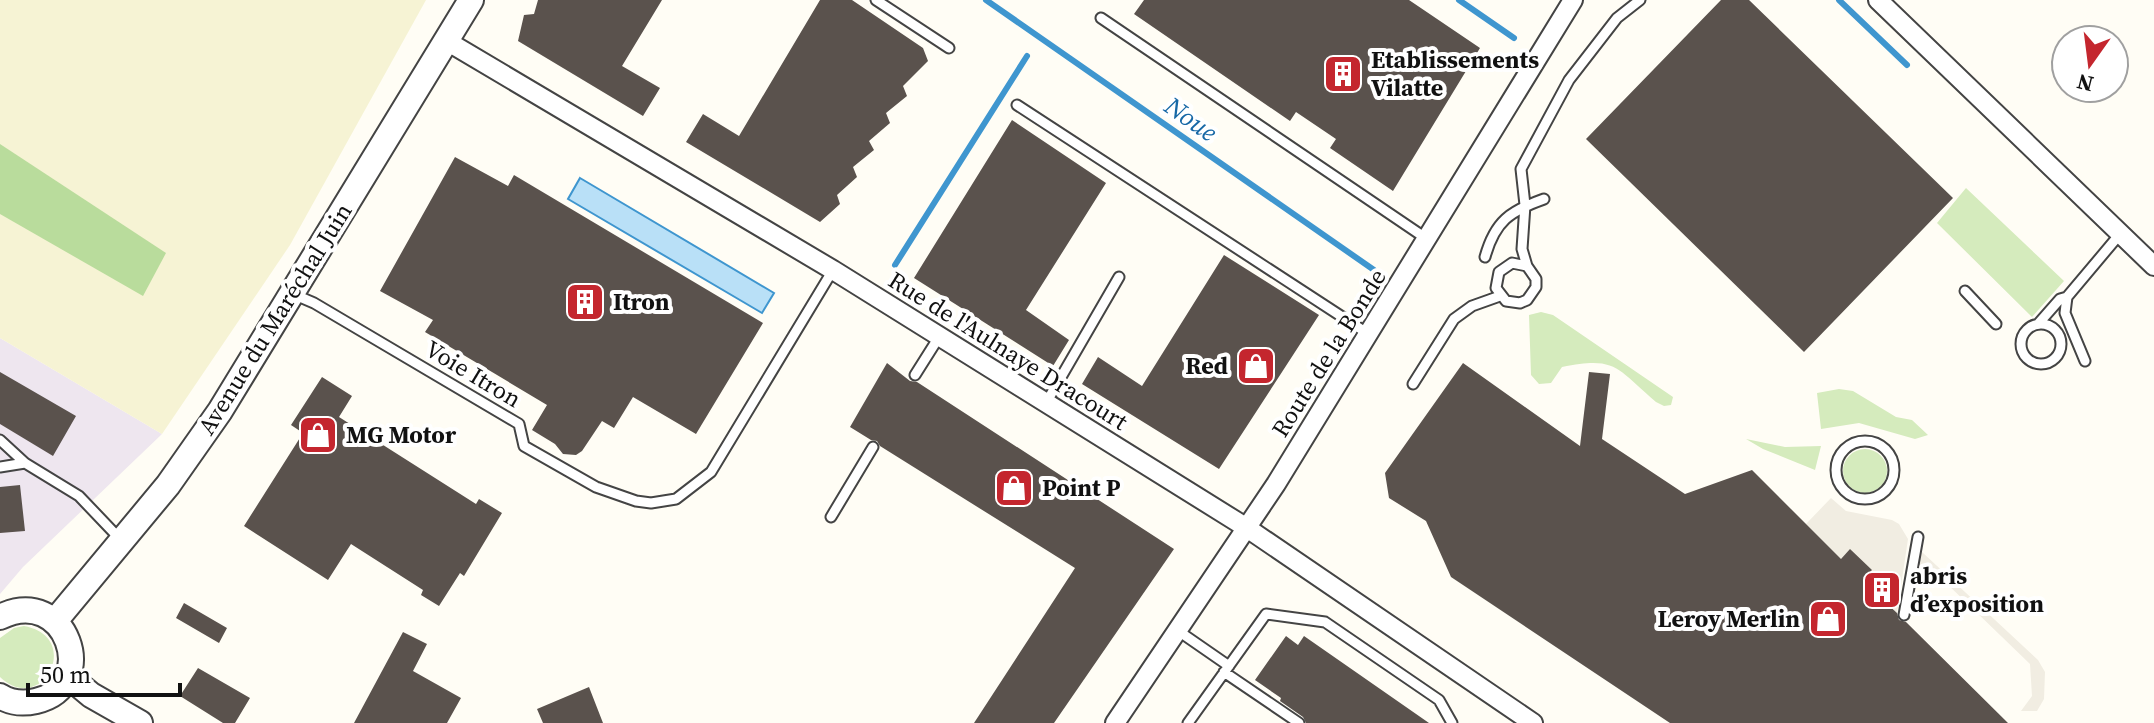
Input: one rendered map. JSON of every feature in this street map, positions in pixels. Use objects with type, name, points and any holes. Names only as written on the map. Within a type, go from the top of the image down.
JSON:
[{"type":"street","name":"Avenue du Maréchal Juin","points":[[55,621],[168,485],[220,411],[471,0]]},
{"type":"street","name":"Route de la Bonde","points":[[1115,723],[1247,528],[1370,335],[1573,0]]},
{"type":"street","points":[[1878,0],[2154,266]]},
{"type":"street","name":"Rue de l'Aulnaye Dracourt","points":[[445,40],[833,270],[1247,528],[1533,723]]},
{"type":"street","points":[[0,696],[18,703],[42,700],[53,694],[71,664],[69,641],[55,621],[30,610],[4,612]]},
{"type":"street","points":[[67,675],[91,695],[140,723]]},
{"type":"lane","points":[[876,0],[949,48]]},
{"type":"lane","points":[[1527,266],[1512,263],[1499,272],[1496,288],[1506,301],[1520,303],[1533,294],[1536,279],[1527,266],[1522,249],[1525,205],[1521,169],[1569,80],[1617,18],[1640,0]]},
{"type":"lane","points":[[1101,18],[1427,239]]},
{"type":"lane","points":[[1017,105],[1370,335]]},
{"type":"lane","points":[[1485,257],[1490,239],[1504,218],[1525,205],[1544,199]]},
{"type":"lane","points":[[2085,361],[2065,313],[2067,297],[2120,234]]},
{"type":"lane","name":"Voie Itron","points":[[292,293],[519,424],[524,446],[596,487],[651,503],[676,499],[711,472],[833,270]]},
{"type":"lane","points":[[1046,403],[1119,277]]},
{"type":"lane","points":[[1965,291],[1996,324]]},
{"type":"lane","points":[[1413,384],[1454,319],[1472,306],[1500,296]]},
{"type":"lane","points":[[2038,324],[2053,328],[2061,341],[2058,356],[2045,364],[2030,361],[2021,348],[2025,333],[2038,324],[2060,299],[2067,297]]},
{"type":"lane","points":[[915,375],[939,337]]},
{"type":"lane","points":[[0,440],[25,463],[79,496],[122,541]]},
{"type":"lane","points":[[1863,440],[1879,443],[1890,453],[1896,470],[1891,487],[1877,498],[1864,500],[1851,497],[1838,484],[1835,469],[1842,450],[1863,440]]},
{"type":"lane","points":[[831,517],[873,447]]},
{"type":"lane","points":[[0,467],[25,463]]},
{"type":"lane","points":[[1904,615],[1918,537]]},
{"type":"lane","points":[[1188,723],[1266,614],[1325,622],[1439,700],[1452,723]]},
{"type":"lane","points":[[1177,630],[1299,723]]},
{"type":"shaded area","points":[[0,0],[426,0],[290,245],[162,434],[0,338]]},
{"type":"shaded area","points":[[0,338],[162,434],[23,567],[0,594]]},
{"type":"shaded area","points":[[1831,498],[1846,511],[1892,520],[1899,524],[1908,539],[1897,613],[1862,580],[1851,550],[1841,559],[1806,524]]},
{"type":"shaded area","points":[[1922,552],[2038,660],[2045,672],[2044,699],[2037,711],[2021,711],[2032,696],[2030,664],[1943,580],[1914,583]]},
{"type":"green space","points":[[0,144],[166,253],[143,296],[0,214]]},
{"type":"green space","points":[[1966,188],[2064,281],[2032,317],[1937,223]]},
{"type":"green space","points":[[1541,312],[1553,315],[1673,397],[1671,405],[1656,402],[1623,373],[1605,364],[1562,367],[1551,383],[1539,384],[1531,375],[1529,315]]},
{"type":"green space","points":[[1839,389],[1853,391],[1896,417],[1912,420],[1928,435],[1915,439],[1859,423],[1821,429],[1817,393]]},
{"type":"green space","points":[[1746,439],[1785,447],[1821,446],[1815,470],[1763,449]]},
{"type":"green space","points":[[1865,449],[1881,455],[1887,471],[1881,487],[1865,493],[1849,487],[1843,471],[1849,455]]},
{"type":"green space","points":[[24,626],[42,633],[51,644],[54,658],[50,671],[42,681],[30,687],[16,687],[0,677],[0,638],[14,628]]},
{"type":"water","points":[[580,178],[774,293],[762,313],[568,199]]},
{"type":"building","points":[[538,0],[662,0],[622,66],[660,88],[643,116],[518,41],[524,15],[534,14]]},
{"type":"building","points":[[820,0],[852,0],[923,48],[928,61],[903,86],[907,96],[886,113],[890,123],[869,141],[874,150],[853,167],[857,177],[837,195],[840,204],[820,222],[686,142],[703,114],[739,136]]},
{"type":"building","name":"Etablissements Vilatte","points":[[1144,0],[1409,0],[1480,48],[1393,191],[1330,148],[1336,139],[1296,112],[1290,121],[1134,14]]},
{"type":"building","points":[[1721,0],[1749,0],[1953,198],[1804,352],[1586,139]]},
{"type":"building","points":[[1012,120],[1106,183],[1026,310],[1069,340],[1053,366],[914,278]]},
{"type":"building","name":"Itron","points":[[455,157],[508,186],[514,175],[763,323],[696,434],[633,397],[614,428],[602,421],[582,451],[576,455],[563,454],[555,444],[532,430],[547,405],[425,332],[433,320],[380,291]]},
{"type":"building","points":[[1224,255],[1319,315],[1219,469],[1082,384],[1098,357],[1142,386]]},
{"type":"building","name":"Point P","points":[[887,363],[910,381],[917,382],[1174,549],[1054,723],[974,723],[1075,568],[880,446],[877,441],[850,427]]},
{"type":"building","points":[[1463,363],[1580,446],[1589,372],[1610,374],[1602,439],[1685,494],[1752,470],[1841,559],[1850,549],[1872,570],[1870,572],[1891,591],[1883,600],[1897,613],[1899,620],[1906,622],[2008,723],[1670,723],[1451,577],[1426,521],[1389,498],[1385,473]]},
{"type":"building","points":[[0,372],[76,416],[53,456],[0,424]]},
{"type":"building","points":[[322,377],[352,396],[339,417],[476,504],[479,499],[502,513],[464,576],[460,573],[439,606],[421,595],[423,590],[351,544],[328,580],[244,526],[303,433],[291,425]]},
{"type":"building","points":[[20,485],[25,531],[0,533],[0,487]]},
{"type":"building","points":[[184,603],[227,628],[219,643],[176,618]]},
{"type":"building","points":[[403,632],[427,644],[413,671],[461,698],[447,723],[354,723]]},
{"type":"building","points":[[1286,636],[1298,645],[1304,636],[1429,723],[1306,723],[1303,717],[1280,701],[1281,698],[1255,680]]},
{"type":"building","points":[[198,668],[250,698],[235,723],[223,723],[180,696]]},
{"type":"building","points":[[589,687],[603,723],[543,723],[537,709]]},
{"type":"waterway","name":"Noue","points":[[986,0],[1374,270]]},
{"type":"waterway","name":"Noue","points":[[1459,0],[1514,38]]},
{"type":"waterway","name":"Noue","points":[[1839,0],[1907,65]]},
{"type":"waterway","name":"Noue","points":[[895,265],[1027,56]]},
{"type":"place","name":"Etablissements Vilatte","points":[[1343,74]]},
{"type":"place","name":"Itron","points":[[585,302]]},
{"type":"place","name":"Red","points":[[1256,366]]},
{"type":"place","name":"MG Motor","points":[[318,435]]},
{"type":"place","name":"Point P","points":[[1014,488]]},
{"type":"place","name":"abris d’exposition","points":[[1882,590]]},
{"type":"place","name":"Leroy Merlin","points":[[1828,619]]}]
